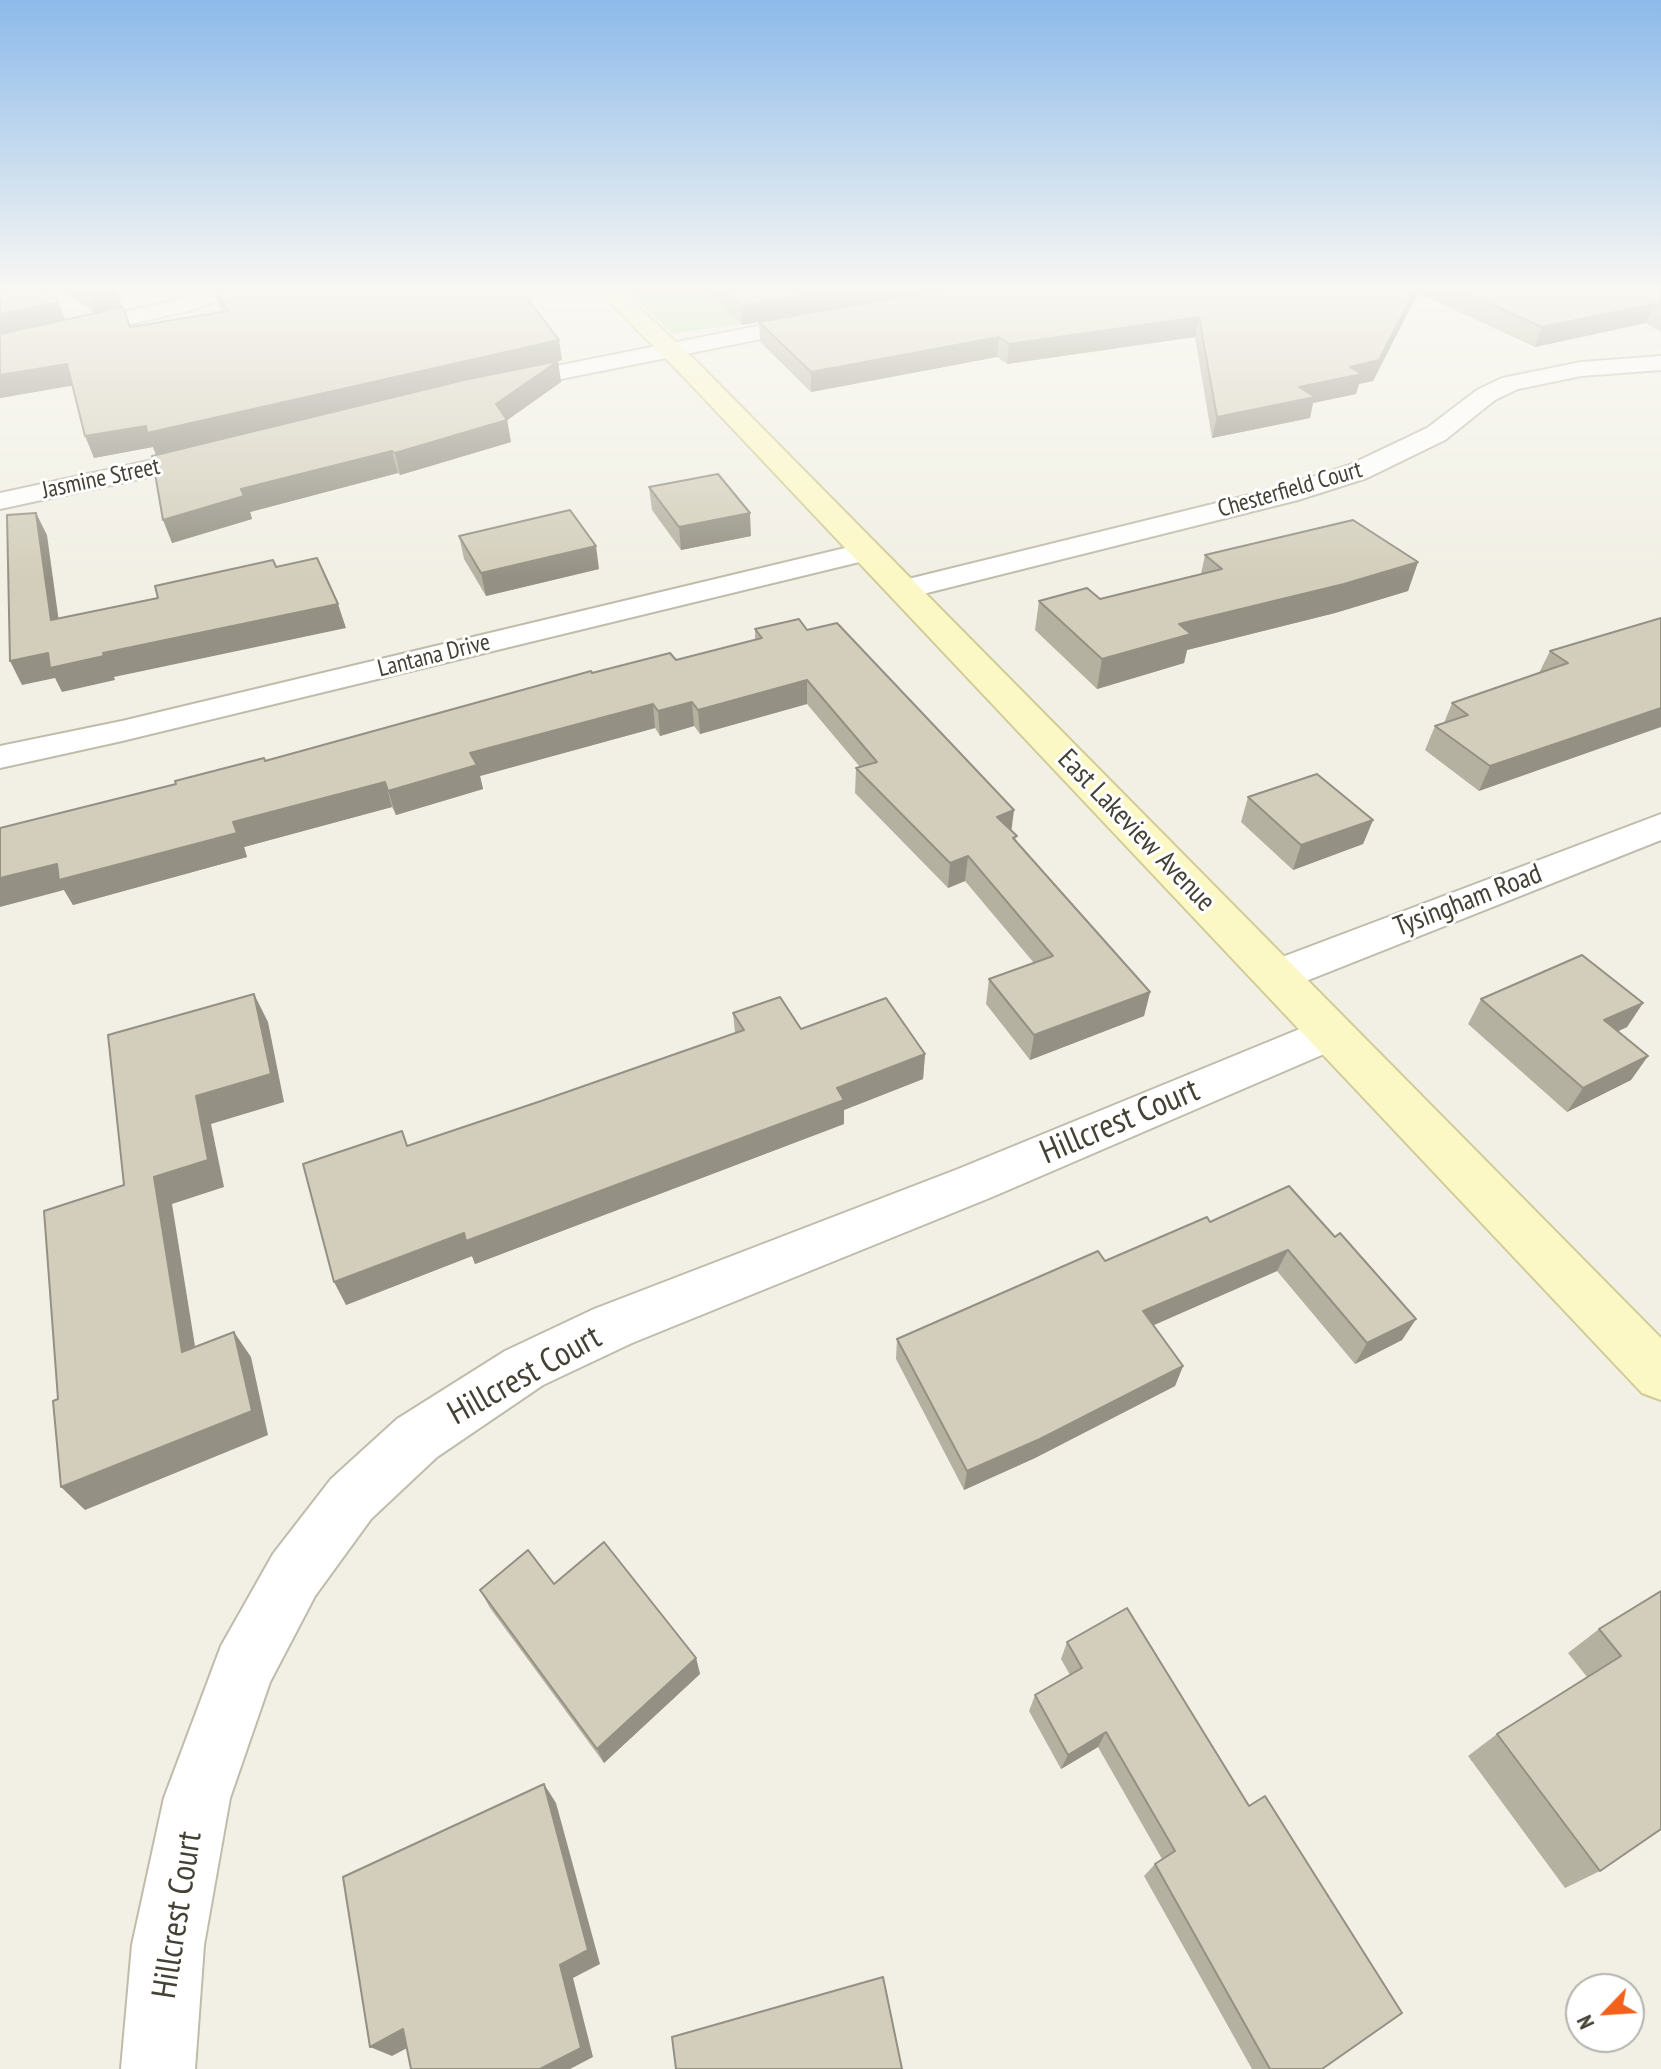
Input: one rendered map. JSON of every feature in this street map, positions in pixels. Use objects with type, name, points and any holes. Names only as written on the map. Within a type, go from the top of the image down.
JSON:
[{"type":"street","points":[[484,388],[491,387]]},
{"type":"street","name":"East Lakeview Avenue","points":[[705,387],[1661,1375]]},
{"type":"street","name":"Chesterfield Court","points":[[903,590],[1288,494],[1357,472],[1436,434],[1486,395],[1504,387]]},
{"type":"street","name":"Jasmine Street","points":[[0,501],[240,448]]},
{"type":"street","name":"Lantana Drive","points":[[0,757],[122,731],[866,552]]},
{"type":"street","name":"Tysingham Road","points":[[1276,976],[1661,826]]},
{"type":"street","name":"Hillcrest Court","points":[[158,2069],[168,1945],[197,1798],[243,1668],[294,1575],[351,1499],[417,1438],[524,1368],[613,1326],[975,1183],[1329,1033]]},
{"type":"building","points":[[73,387],[353,387],[147,433],[146,426],[85,436]]},
{"type":"building","points":[[437,387],[521,387],[496,404],[507,420],[395,453],[392,451],[241,489],[244,496],[163,520],[152,456]]},
{"type":"building","points":[[1212,387],[1301,387],[1315,397],[1217,417]]},
{"type":"building","points":[[718,474],[750,513],[679,527],[649,487]]},
{"type":"building","points":[[570,510],[596,546],[481,573],[459,536]]},
{"type":"building","points":[[36,513],[51,620],[158,598],[155,586],[273,560],[276,567],[317,558],[338,604],[103,653],[104,656],[50,668],[48,653],[10,661],[7,515]]},
{"type":"building","points":[[1353,520],[1418,562],[1344,584],[1179,624],[1191,634],[1102,659],[1039,601],[1087,588],[1100,599],[1222,569],[1205,555]]},
{"type":"building","points":[[1661,618],[1661,708],[1490,766],[1435,726],[1468,715],[1452,703],[1568,663],[1550,651]]},
{"type":"building","points":[[799,619],[807,630],[837,623],[1014,810],[997,817],[1017,836],[1013,838],[1150,992],[1034,1035],[989,979],[1053,956],[968,856],[950,863],[856,768],[877,762],[807,680],[698,710],[692,702],[658,711],[653,704],[470,753],[477,765],[388,791],[385,782],[233,822],[237,833],[59,880],[57,864],[0,878],[0,828],[176,784],[175,781],[264,758],[265,761],[591,671],[670,653],[676,660],[762,638],[755,629]]},
{"type":"building","points":[[1317,774],[1373,820],[1301,845],[1248,797]]},
{"type":"building","points":[[1582,955],[1643,1003],[1604,1020],[1648,1056],[1583,1088],[1481,999]]},
{"type":"building","points":[[254,994],[271,1074],[196,1096],[208,1160],[154,1177],[182,1352],[234,1332],[252,1411],[61,1487],[53,1401],[58,1399],[44,1211],[124,1185],[108,1035]]},
{"type":"building","points":[[780,997],[801,1029],[886,998],[925,1054],[837,1088],[844,1100],[466,1241],[464,1233],[334,1282],[303,1164],[402,1131],[407,1146],[744,1030],[733,1013]]},
{"type":"building","points":[[1289,1186],[1335,1237],[1340,1233],[1416,1319],[1367,1343],[1288,1250],[1143,1311],[1183,1366],[1040,1439],[967,1471],[897,1339],[1098,1251],[1105,1261],[1207,1217],[1210,1222]]},
{"type":"building","points":[[604,1542],[696,1658],[597,1749],[480,1590],[528,1550],[554,1584]]},
{"type":"building","points":[[1661,1591],[1661,1829],[1600,1871],[1497,1734],[1621,1656],[1599,1629]]},
{"type":"building","points":[[1127,1608],[1249,1806],[1265,1796],[1402,2013],[1322,2069],[1270,2069],[1155,1864],[1175,1851],[1106,1732],[1068,1755],[1035,1695],[1082,1668],[1067,1642]]},
{"type":"building","points":[[544,1784],[588,1950],[560,1965],[581,2048],[540,2069],[411,2069],[403,2029],[370,2047],[343,1877]]},
{"type":"building","points":[[883,1977],[902,2069],[676,2069],[672,2037]]}]
